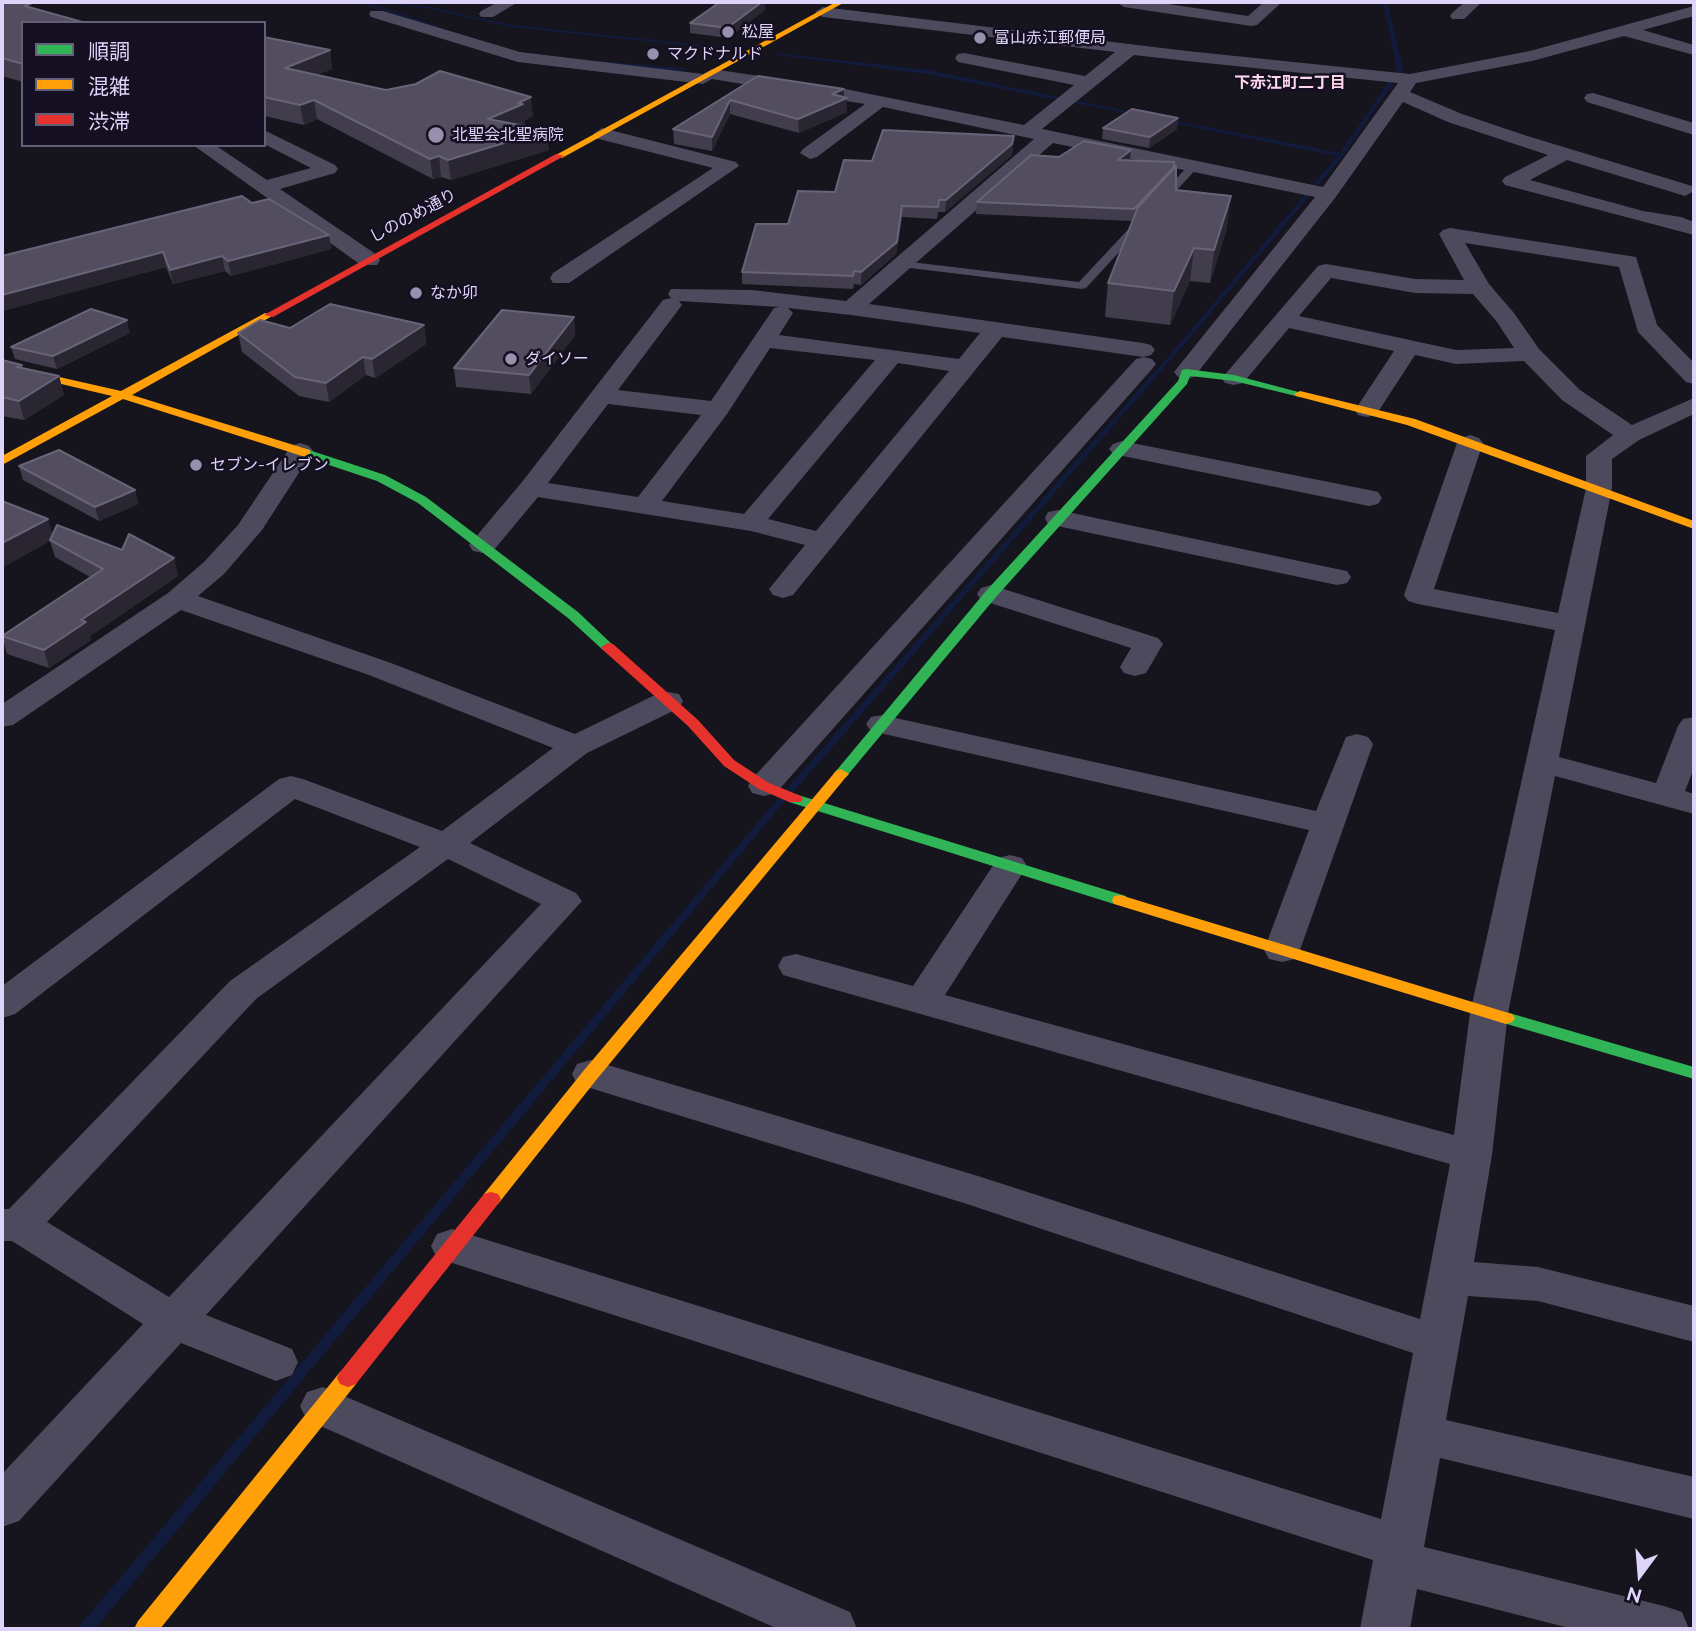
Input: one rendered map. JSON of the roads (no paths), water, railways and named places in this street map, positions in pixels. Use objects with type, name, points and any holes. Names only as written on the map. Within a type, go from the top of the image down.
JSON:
[{"type":"street","points":[[487,14],[510,2]]},
{"type":"street","name":"しののめ通り","points":[[2,461],[841,2]]},
{"type":"street","points":[[1124,2],[1251,21],[1274,2]]},
{"type":"street","points":[[1458,16],[1474,2]]},
{"type":"street","points":[[823,12],[1399,82],[1532,56],[1694,11]]},
{"type":"street","points":[[377,14],[518,57],[708,76],[879,102],[1317,192]]},
{"type":"street","points":[[1660,21],[1694,30]]},
{"type":"street","points":[[1625,31],[1694,50]]},
{"type":"street","points":[[1026,133],[1130,48]]},
{"type":"street","points":[[1694,57],[1686,61],[1694,64]]},
{"type":"street","points":[[964,58],[1087,82]]},
{"type":"street","points":[[1399,82],[1455,118],[1685,190]]},
{"type":"street","points":[[146,1629],[807,803],[882,724],[991,594],[1183,382],[1186,372],[1399,82]]},
{"type":"street","points":[[1593,98],[1694,129]]},
{"type":"street","points":[[810,153],[879,102]]},
{"type":"street","points":[[561,278],[729,166],[602,134]]},
{"type":"street","points":[[266,137],[328,169],[266,187]]},
{"type":"street","points":[[851,308],[1048,138]]},
{"type":"street","points":[[205,147],[369,260]]},
{"type":"street","points":[[1564,154],[1512,181],[1642,217],[1674,221],[1694,229]]},
{"type":"street","points":[[1630,435],[1571,395],[1530,354],[1506,318],[1479,287],[1450,234],[1628,262],[1646,327],[1694,377]]},
{"type":"street","points":[[1234,378],[1326,271],[1415,286],[1479,287]]},
{"type":"street","points":[[483,545],[531,488],[675,300],[752,297],[851,308],[996,329],[1144,357],[768,787]]},
{"type":"street","points":[[645,506],[718,409],[782,313]]},
{"type":"street","points":[[1284,320],[1456,358],[1530,354]]},
{"type":"street","points":[[783,589],[996,329]]},
{"type":"street","points":[[764,340],[892,355],[965,367]]},
{"type":"street","points":[[1367,410],[1408,347]]},
{"type":"street","points":[[751,523],[892,355]]},
{"type":"street","points":[[2,367],[121,395],[300,451],[381,478],[422,500],[572,615],[694,723],[729,763],[768,787],[807,803],[1010,866],[1694,1073]]},
{"type":"street","points":[[1186,372],[1234,378],[1411,422],[1599,488],[1694,525]]},
{"type":"street","points":[[602,396],[718,409]]},
{"type":"street","points":[[1385,1629],[1472,1155],[1489,1013],[1599,488],[1600,456],[1630,435],[1694,405]]},
{"type":"street","points":[[1470,443],[1418,594],[1570,624]]},
{"type":"street","points":[[1122,449],[1369,498]]},
{"type":"street","points":[[2,718],[178,598],[214,568],[248,530],[300,451]]},
{"type":"street","points":[[531,488],[751,523],[823,541]]},
{"type":"street","points":[[1058,518],[1336,578]]},
{"type":"street","points":[[991,594],[1148,644],[1135,667]]},
{"type":"street","points":[[178,598],[380,669],[576,746]]},
{"type":"street","points":[[276,1362],[173,1321],[11,1225],[243,990],[446,845],[576,746],[668,701]]},
{"type":"street","points":[[882,724],[1328,824]]},
{"type":"street","points":[[1540,762],[1681,800],[1694,726]]},
{"type":"street","points":[[1282,950],[1357,744]]},
{"type":"street","points":[[2,1005],[291,786],[446,845],[564,901],[173,1321],[8,1490]]},
{"type":"street","points":[[922,1002],[1010,866]]},
{"type":"street","points":[[796,966],[1472,1155]]},
{"type":"street","points":[[591,1074],[978,1192],[1437,1343]]},
{"type":"street","points":[[452,1247],[1399,1555],[1664,1629]]},
{"type":"street","points":[[1449,1277],[1538,1284],[1694,1324]]},
{"type":"street","points":[[323,1406],[832,1629]]},
{"type":"street","points":[[1420,1434],[1694,1499]]},
{"type":"lane","points":[[1156,206],[1193,167]]},
{"type":"lane","points":[[902,264],[1083,286],[1147,216]]},
{"type":"waterway","points":[[362,2],[458,34]]},
{"type":"waterway","points":[[390,2],[511,26],[721,48]]},
{"type":"waterway","points":[[1341,155],[1400,69],[1385,2]]},
{"type":"waterway","points":[[778,54],[928,72],[1139,114]]},
{"type":"waterway","points":[[599,62],[682,70]]},
{"type":"waterway","points":[[1168,120],[1341,155]]},
{"type":"waterway","points":[[86,1629],[771,812],[1188,337],[1341,155]]},
{"type":"place","name":"松屋","points":[[728,32]]},
{"type":"place","name":"富山赤江郵便局","points":[[980,38]]},
{"type":"place","name":"マクドナルド","points":[[653,54]]},
{"type":"place","name":"北聖会北聖病院","points":[[436,135]]},
{"type":"place","name":"なか卯","points":[[416,293]]},
{"type":"place","name":"ダイソー","points":[[511,359]]},
{"type":"place","name":"セブン-イレブン","points":[[196,465]]},
{"type":"district","name":"下赤江町二丁目","points":[[1290,83]]}]
